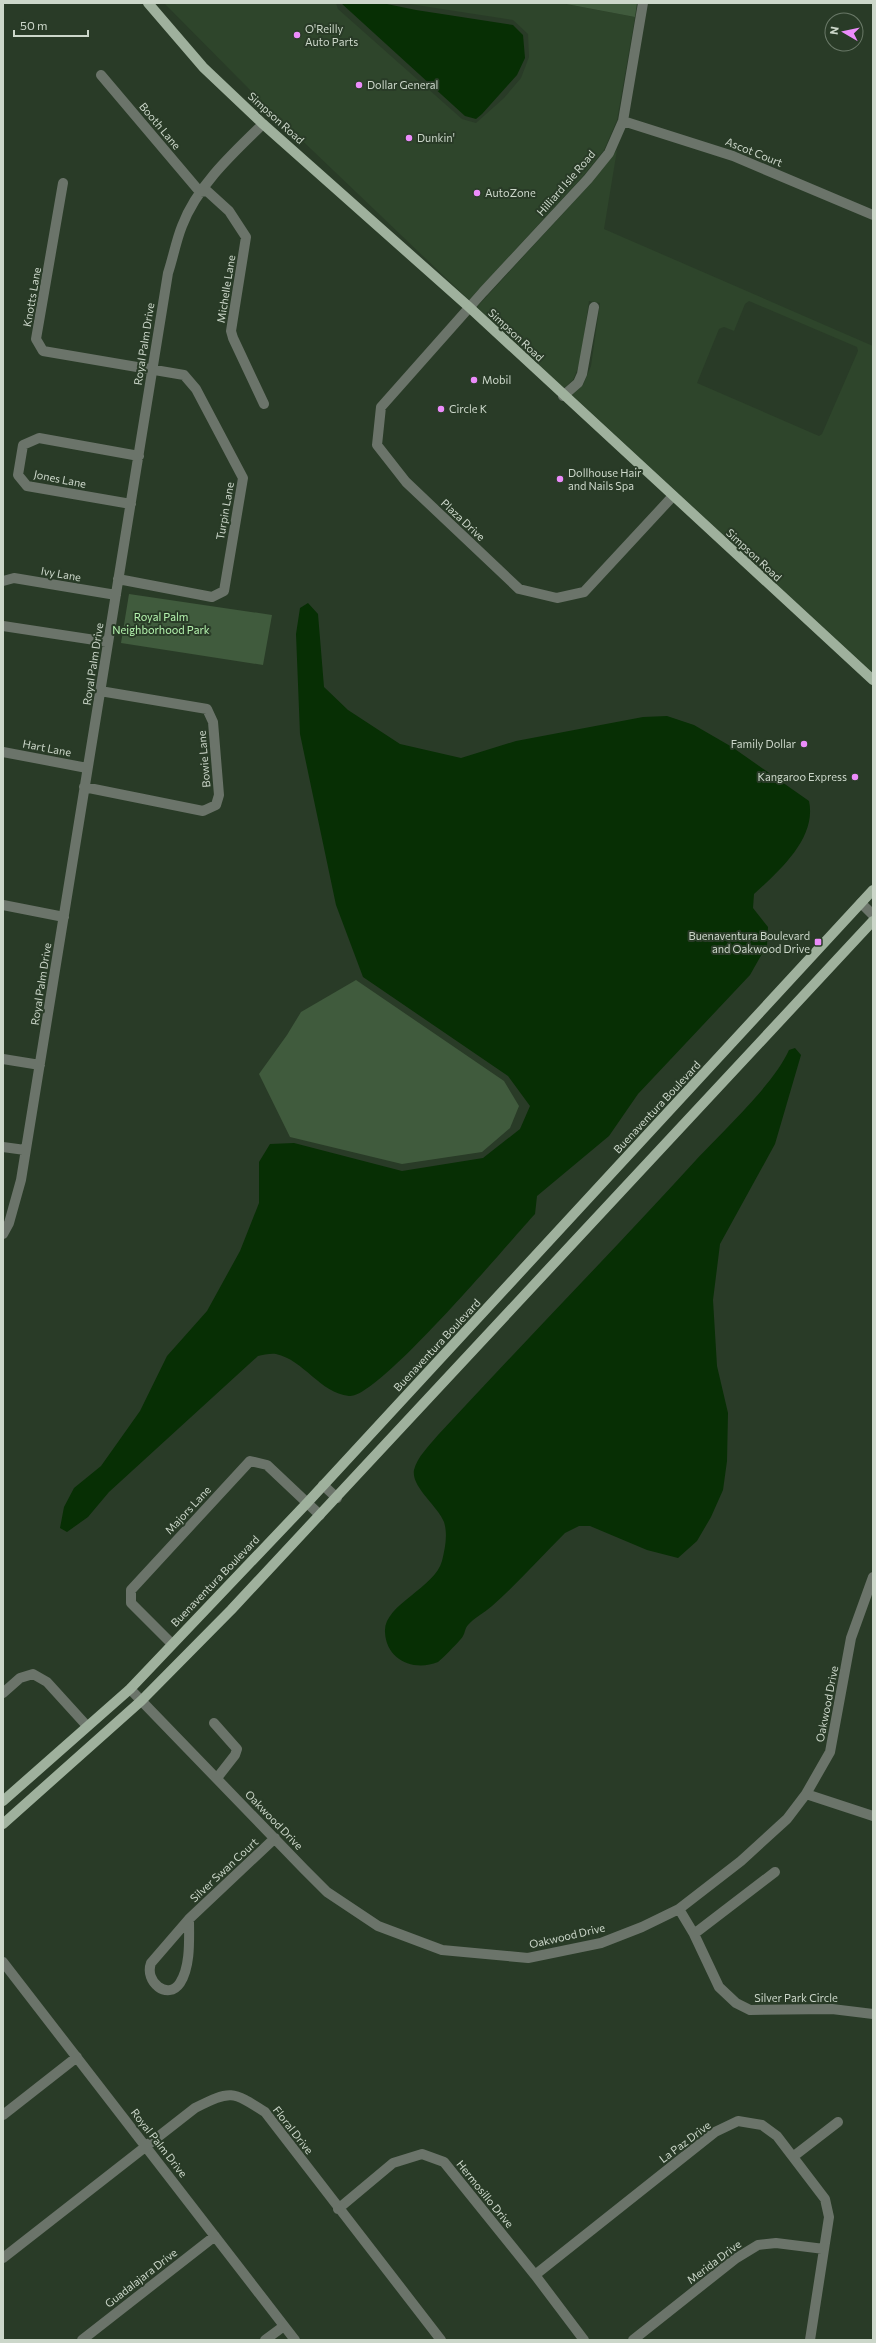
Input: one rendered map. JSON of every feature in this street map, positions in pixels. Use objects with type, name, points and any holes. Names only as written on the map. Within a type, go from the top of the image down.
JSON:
[{"type":"main road","name":"Simpson Road","points":[[148,3],[203,67],[263,124],[469,308],[873,680]]},
{"type":"main road","name":"Buenaventura Boulevard","points":[[3,1801],[130,1689],[171,1644],[307,1503],[873,890]]},
{"type":"main road","points":[[3,1824],[141,1701],[337,1498],[873,921]]},
{"type":"street","name":"Hilliard Isle Road","points":[[469,308],[588,179],[609,153],[623,121],[643,3]]},
{"type":"street","name":"Booth Lane","points":[[101,75],[200,192]]},
{"type":"street","name":"Ascot Court","points":[[623,121],[733,156],[873,215]]},
{"type":"street","name":"Royal Palm Drive","points":[[3,1234],[9,1222],[21,1180],[168,273],[182,225],[200,192],[230,156],[263,124]]},
{"type":"street","name":"Knotts Lane","points":[[63,183],[36,339],[43,351],[152,370]]},
{"type":"street","name":"Michelle Lane","points":[[200,192],[207,191],[228,211],[246,237],[231,330],[233,338],[264,404]]},
{"type":"street","points":[[563,396],[578,382],[582,374],[594,307]]},
{"type":"street","name":"Plaza Drive","points":[[469,308],[381,407],[377,445],[406,482],[519,589],[557,598],[584,592],[673,496]]},
{"type":"street","name":"Turpin Lane","points":[[118,579],[212,597],[224,591],[243,478],[196,390],[184,375],[152,370]]},
{"type":"street","name":"Jones Lane","points":[[131,504],[27,486],[18,475],[23,445],[39,438],[139,456]]},
{"type":"street","name":"Ivy Lane","points":[[3,581],[14,578],[116,595]]},
{"type":"street","points":[[3,626],[108,642]]},
{"type":"street","name":"Bowie Lane","points":[[84,787],[203,811],[216,806],[219,795],[214,722],[207,709],[100,691]]},
{"type":"street","name":"Hart Lane","points":[[3,752],[88,768]]},
{"type":"street","points":[[861,903],[873,914]]},
{"type":"street","points":[[3,905],[64,917]]},
{"type":"street","points":[[3,1059],[40,1065]]},
{"type":"street","points":[[3,1147],[25,1150]]},
{"type":"street","name":"Majors Lane","points":[[171,1644],[131,1603],[131,1590],[250,1462],[266,1465],[320,1515]]},
{"type":"street","points":[[323,1485],[337,1498]]},
{"type":"street","name":"Oakwood Drive","points":[[130,1689],[327,1892],[346,1905],[378,1926],[442,1950],[528,1958],[601,1943],[642,1927],[679,1909],[741,1861],[788,1819],[806,1794],[830,1752],[851,1638],[873,1577]]},
{"type":"street","points":[[3,1693],[20,1678],[33,1674],[47,1682],[87,1726]]},
{"type":"street","points":[[214,1723],[237,1749],[235,1755],[217,1778]]},
{"type":"street","points":[[806,1794],[873,1816]]},
{"type":"street","name":"Silver Swan Court","points":[[189,1919],[188,1947],[181,1981],[177,1987],[169,1990],[159,1988],[150,1978],[148,1970],[151,1963],[189,1919],[275,1838]]},
{"type":"street","points":[[694,1934],[775,1872]]},
{"type":"street","name":"Silver Park Circle","points":[[679,1909],[694,1934],[719,1987],[736,2003],[750,2010],[832,2009],[873,2014]]},
{"type":"street","name":"Royal Palm Drive","points":[[5,1968],[77,2057],[295,2340]]},
{"type":"street","points":[[3,2115],[77,2057]]},
{"type":"street","name":"Floral Drive","points":[[3,2258],[195,2108],[218,2096],[238,2095],[265,2112],[338,2209],[441,2340]]},
{"type":"street","name":"La Paz Drive","points":[[535,2275],[715,2132],[738,2121],[762,2125],[777,2136],[794,2156],[825,2199],[829,2217],[810,2340]]},
{"type":"street","points":[[794,2156],[838,2122]]},
{"type":"street","name":"Hermosillo Drive","points":[[338,2209],[393,2163],[422,2154],[444,2162],[535,2275],[584,2340]]},
{"type":"street","name":"Guadalajara Drive","points":[[82,2340],[215,2236]]},
{"type":"street","name":"Merida Drive","points":[[633,2340],[735,2259],[758,2245],[776,2243],[824,2248]]},
{"type":"street","points":[[265,2340],[284,2326]]},
{"type":"shaded area","points":[[164,3],[336,3],[338,9],[462,119],[476,123],[504,98],[521,78],[529,57],[528,34],[513,20],[403,3],[561,3],[635,17],[617,120],[604,150],[583,176],[469,300],[266,106]]},
{"type":"shaded area","points":[[341,3],[382,3],[416,10],[513,25],[523,35],[525,58],[517,75],[482,114],[476,119],[465,116]]},
{"type":"shaded area","points":[[617,150],[604,229],[873,346],[873,673],[572,395],[583,385],[591,366],[600,303],[589,301],[580,363],[573,380],[564,388],[477,307],[592,182]],"holes":[[[749,301],[857,347],[858,351],[822,434],[819,436],[697,383],[719,329],[724,327],[734,331],[745,304]]]},
{"type":"shaded area","points":[[308,603],[318,614],[324,687],[348,710],[400,744],[461,758],[516,741],[643,717],[667,716],[694,725],[732,747],[809,801],[810,815],[807,828],[802,841],[794,853],[754,894],[753,908],[768,927],[767,945],[750,975],[638,1094],[609,1136],[537,1196],[535,1214],[473,1285],[414,1347],[386,1373],[364,1390],[349,1396],[339,1394],[329,1389],[286,1357],[276,1354],[258,1356],[109,1492],[88,1517],[67,1532],[60,1528],[64,1507],[74,1488],[101,1466],[140,1411],[167,1356],[207,1311],[240,1251],[259,1203],[259,1162],[270,1144],[294,1143],[402,1171],[483,1158],[520,1129],[530,1106],[508,1076],[363,977],[336,905],[300,734],[296,634],[300,608]]},
{"type":"shaded area","points":[[795,1048],[801,1055],[775,1144],[720,1244],[713,1300],[717,1366],[728,1413],[727,1461],[723,1490],[711,1517],[697,1541],[678,1558],[647,1550],[590,1526],[579,1526],[565,1533],[501,1598],[489,1609],[470,1622],[464,1635],[438,1662],[429,1665],[420,1665],[403,1661],[390,1650],[385,1632],[387,1622],[392,1613],[430,1580],[437,1571],[442,1561],[446,1542],[444,1522],[421,1490],[414,1476],[414,1470],[421,1456],[438,1435],[747,1107],[772,1077],[789,1050]]},
{"type":"green space","points":[[561,3],[637,3],[635,17]]},
{"type":"green space","name":"Royal Palm Neighborhood Park","points":[[129,594],[272,615],[263,665],[121,643]]},
{"type":"green space","points":[[356,980],[504,1081],[519,1106],[510,1128],[482,1152],[402,1164],[290,1137],[259,1074],[287,1035],[301,1012]]},
{"type":"place","name":"O'Reilly Auto Parts","points":[[297,35]]},
{"type":"place","name":"Dollar General","points":[[359,85]]},
{"type":"place","name":"Dunkin'","points":[[409,138]]},
{"type":"place","name":"AutoZone","points":[[477,193]]},
{"type":"place","name":"Mobil","points":[[474,380]]},
{"type":"place","name":"Circle K","points":[[441,409]]},
{"type":"place","name":"Dollhouse Hair and Nails Spa","points":[[560,479]]},
{"type":"place","name":"Family Dollar","points":[[804,744]]},
{"type":"place","name":"Kangaroo Express","points":[[855,777]]},
{"type":"place","name":"Buenaventura Boulevard and Oakwood Drive","points":[[818,942]]}]
